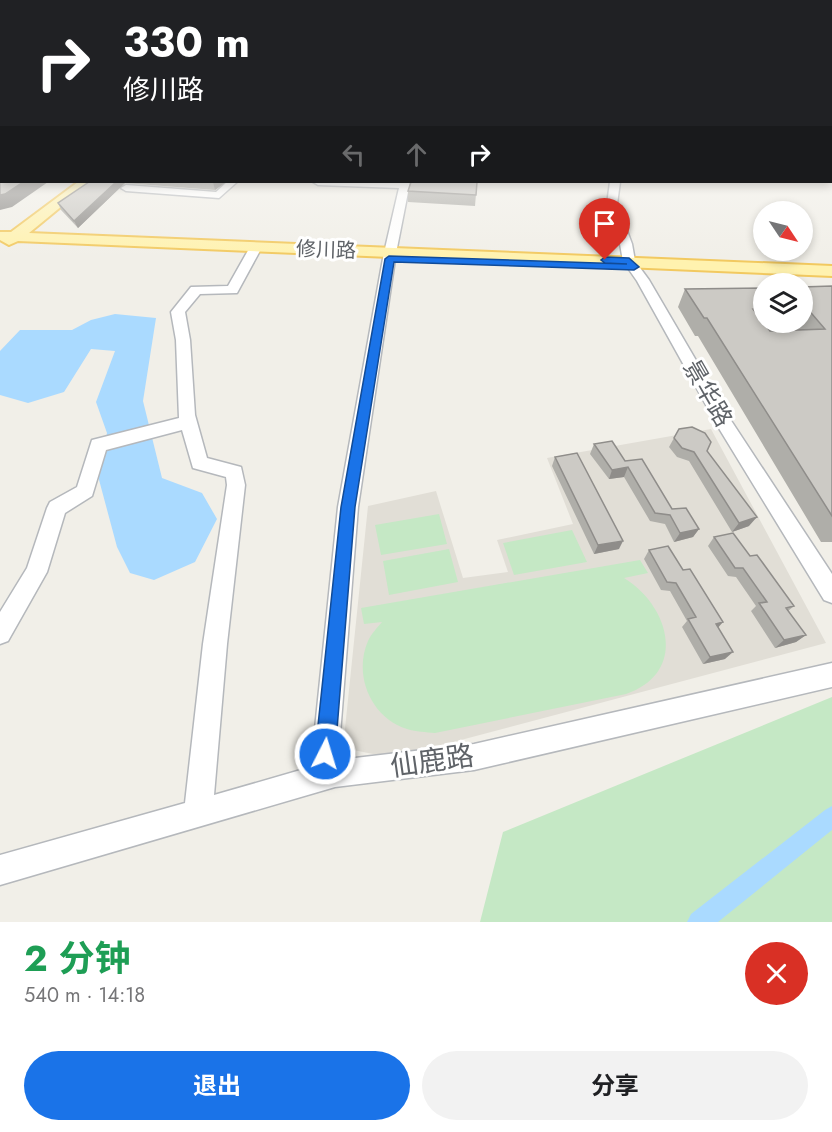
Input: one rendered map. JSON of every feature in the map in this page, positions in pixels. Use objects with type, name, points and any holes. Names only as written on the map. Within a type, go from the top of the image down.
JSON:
[{"type":"main road","points":[[3,241],[70,183]]},
{"type":"main road","points":[[3,241],[84,183]]},
{"type":"main road","name":"修川路","points":[[3,241],[832,271]]},
{"type":"main road","name":"修川路","points":[[632,264],[832,277]]},
{"type":"street","points":[[128,187],[219,195],[231,183]]},
{"type":"street","points":[[323,777],[348,507],[390,256],[405,183]]},
{"type":"street","name":"景华路","points":[[615,183],[612,204],[632,264],[726,426],[832,593]]},
{"type":"street","points":[[198,813],[215,644],[236,485],[235,472],[199,463],[189,422],[183,340],[178,312],[196,290],[232,290],[255,250]]},
{"type":"street","points":[[0,633],[36,572],[57,508],[85,491],[98,445],[189,422]]},
{"type":"street","name":"仙鹿路","points":[[0,870],[323,777],[474,757],[832,675]]},
{"type":"shaded area","points":[[711,429],[826,643],[393,758],[343,748],[368,506],[436,491],[463,578],[508,572],[497,540],[573,524],[547,458]]},
{"type":"green space","points":[[439,514],[447,544],[381,555],[375,525]]},
{"type":"green space","points":[[572,530],[587,562],[514,575],[503,543]]},
{"type":"green space","points":[[449,549],[458,582],[389,595],[383,561]]},
{"type":"green space","points":[[640,560],[648,573],[624,578],[640,590],[661,621],[666,639],[665,655],[658,671],[646,684],[626,694],[435,733],[410,730],[394,723],[375,705],[368,694],[364,681],[364,654],[369,638],[382,622],[364,624],[361,608]]},
{"type":"green space","points":[[832,697],[832,922],[480,922],[503,832]]},
{"type":"water","points":[[115,314],[156,318],[143,401],[162,478],[202,493],[217,519],[195,562],[154,580],[130,573],[117,547],[98,476],[107,433],[96,402],[115,351],[91,349],[64,392],[28,403],[0,395],[0,351],[20,330],[72,330],[91,320]]},
{"type":"building","points":[[0,183],[22,183],[5,194],[0,195]]},
{"type":"building","points":[[88,183],[115,183],[74,221],[58,203]]},
{"type":"building","points":[[411,183],[477,183],[476,195],[408,191]]},
{"type":"building","points":[[832,286],[832,516],[707,318],[704,318],[685,289],[753,288],[753,333],[813,333],[813,329],[825,329],[813,315],[813,287]]},
{"type":"building","points":[[692,427],[705,433],[711,442],[707,451],[757,517],[739,523],[694,452],[682,448],[674,438],[679,429]]},
{"type":"building","points":[[612,441],[625,461],[642,459],[672,509],[686,508],[699,529],[680,533],[670,515],[655,513],[628,467],[612,470],[594,444]]},
{"type":"building","points":[[577,453],[623,541],[598,545],[555,457]]},
{"type":"building","points":[[733,533],[750,556],[757,555],[794,606],[786,608],[806,635],[784,640],[759,603],[767,602],[743,568],[735,568],[714,537]]},
{"type":"building","points":[[668,546],[683,570],[690,569],[723,622],[716,624],[733,652],[710,657],[688,619],[696,617],[676,583],[667,582],[649,550]]},
{"type":"waterway","points":[[699,922],[832,817]]},
{"type":"route","points":[[325,754],[348,507],[389,259],[634,267],[629,261],[605,260]]}]
